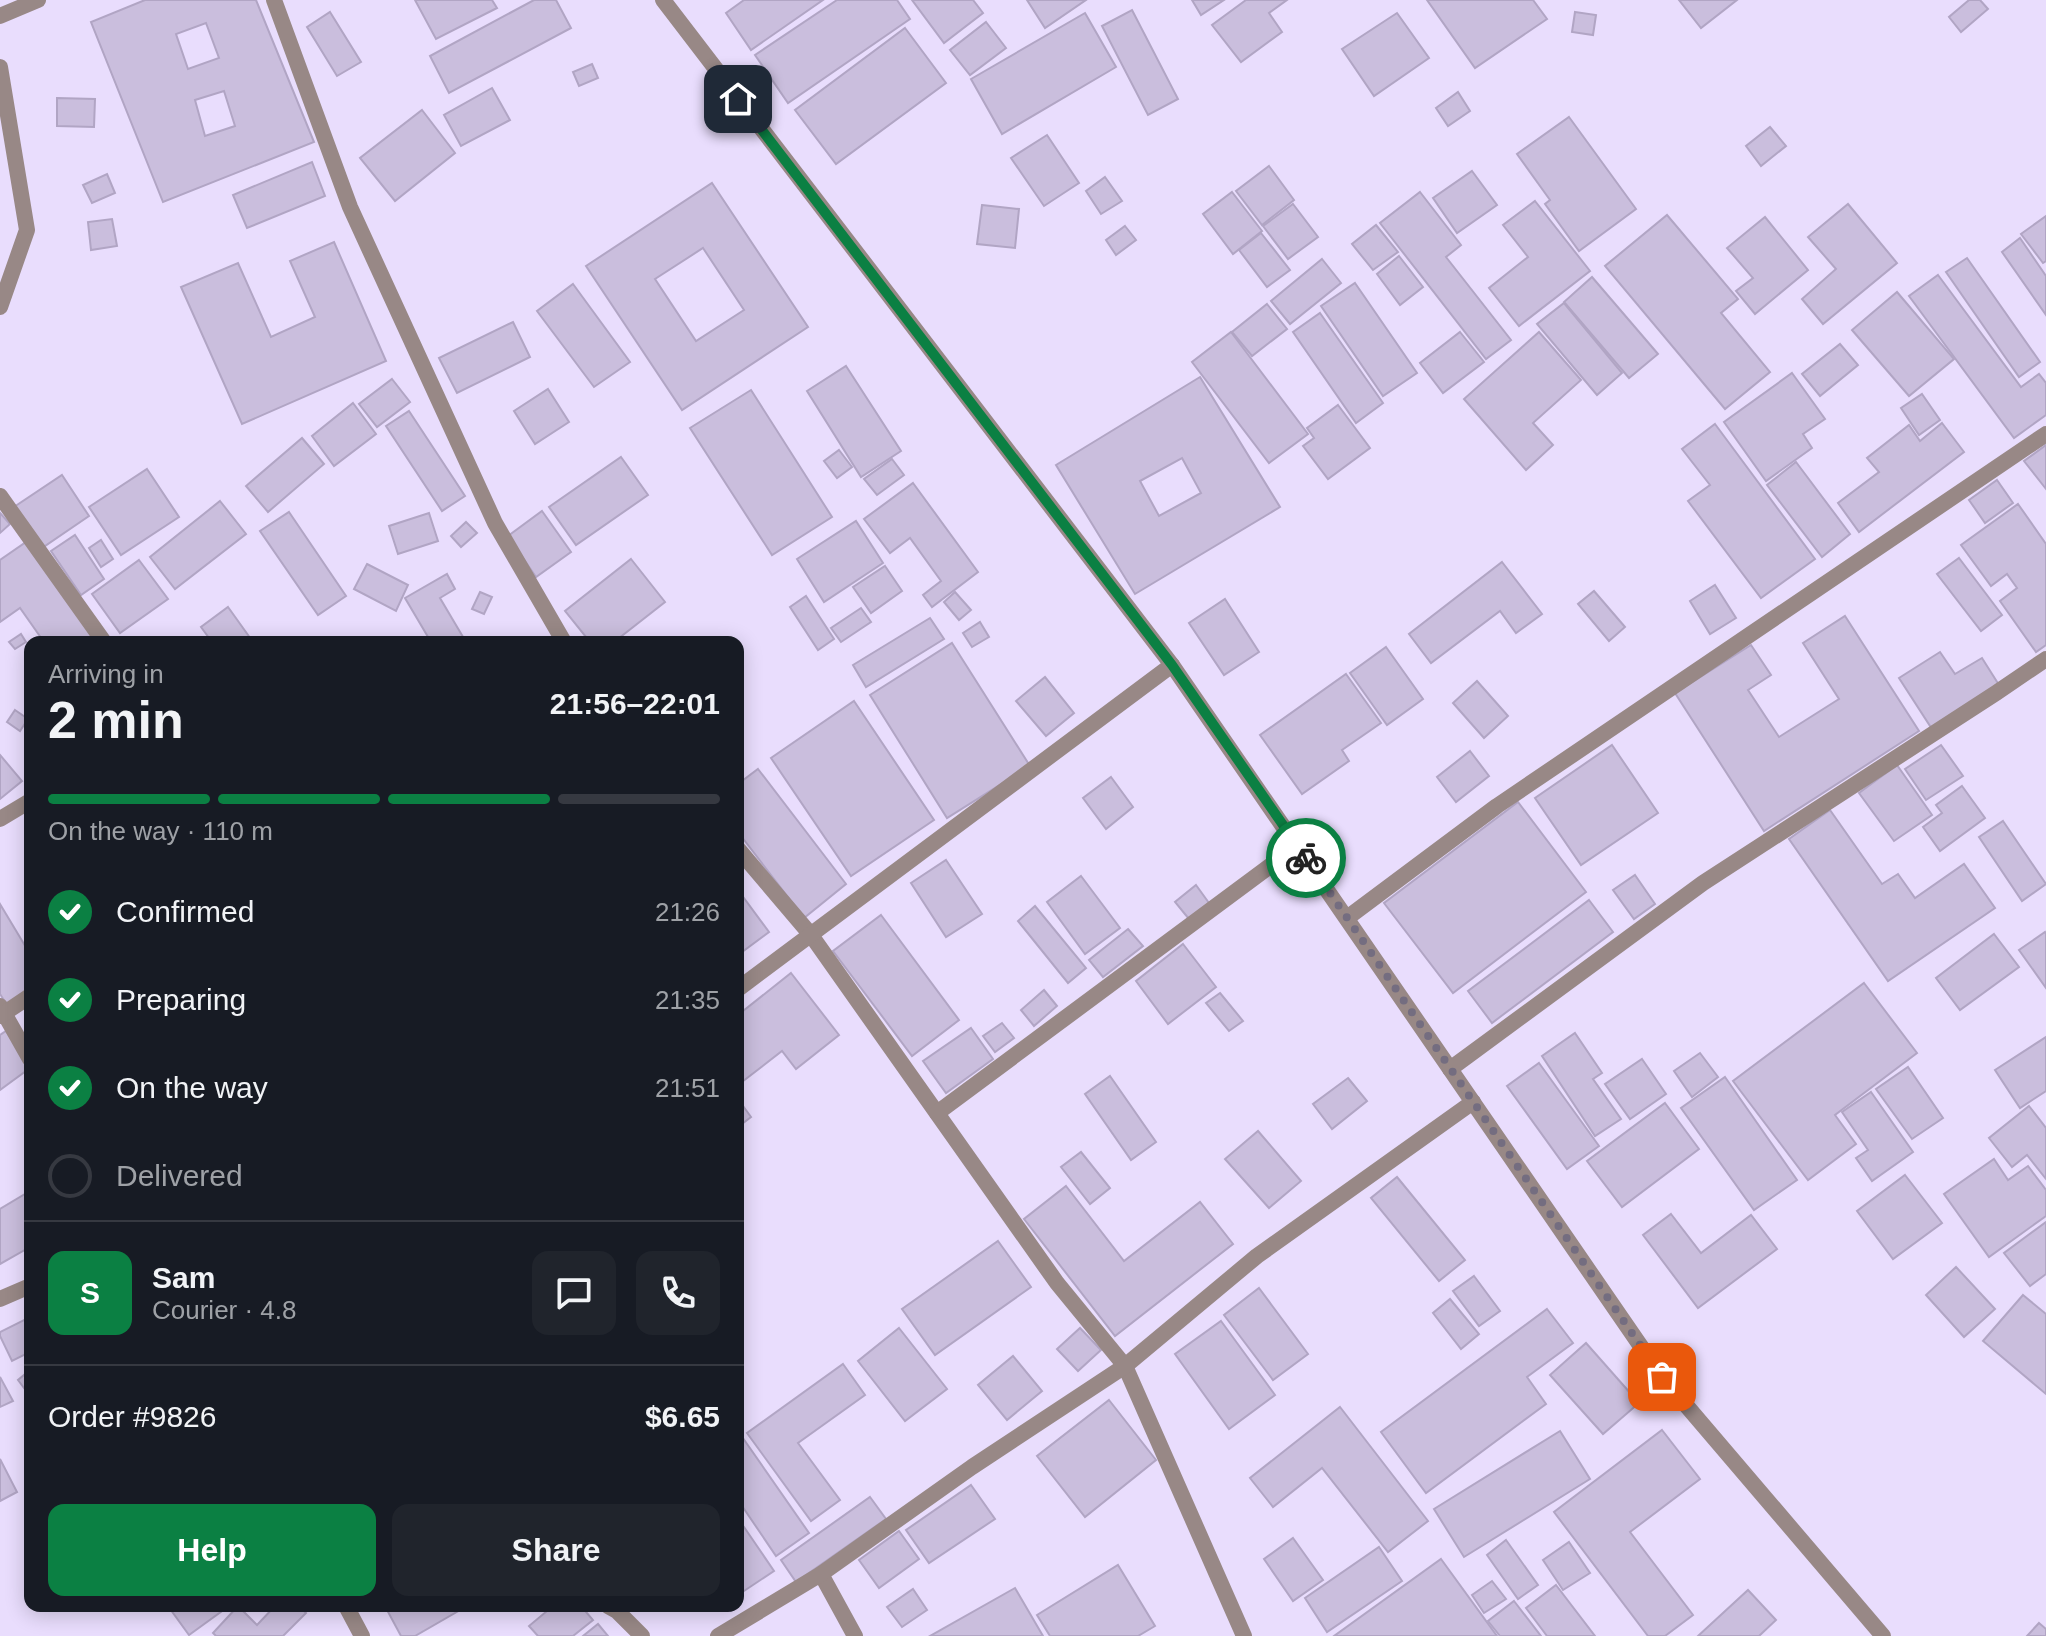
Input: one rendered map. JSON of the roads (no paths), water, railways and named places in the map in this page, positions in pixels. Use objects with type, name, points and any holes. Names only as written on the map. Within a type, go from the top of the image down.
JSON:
[{"type":"street","points":[[0,16],[38,0]]},
{"type":"street","points":[[274,0],[350,207],[495,523],[561,636]]},
{"type":"street","points":[[663,0],[1172,665],[1662,1377],[1883,1636]]},
{"type":"street","points":[[0,67],[27,230],[0,307]]},
{"type":"street","points":[[1347,918],[1497,806],[2046,434]]},
{"type":"street","points":[[0,496],[100,636]]},
{"type":"street","points":[[1450,1069],[1703,883],[2046,659]]},
{"type":"street","points":[[744,985],[1172,665]]},
{"type":"street","points":[[0,819],[24,805]]},
{"type":"street","points":[[937,1113],[1297,846]]},
{"type":"street","points":[[744,856],[811,935],[1057,1283],[1125,1366],[1244,1636]]},
{"type":"street","points":[[24,999],[1,1011],[24,1049]]},
{"type":"street","points":[[718,1636],[821,1574],[972,1467],[1125,1366],[1257,1256],[1473,1102]]},
{"type":"street","points":[[0,1299],[24,1289]]},
{"type":"street","points":[[821,1574],[855,1636]]},
{"type":"street","points":[[349,1612],[362,1636]]},
{"type":"street","points":[[618,1612],[642,1636]]}]
